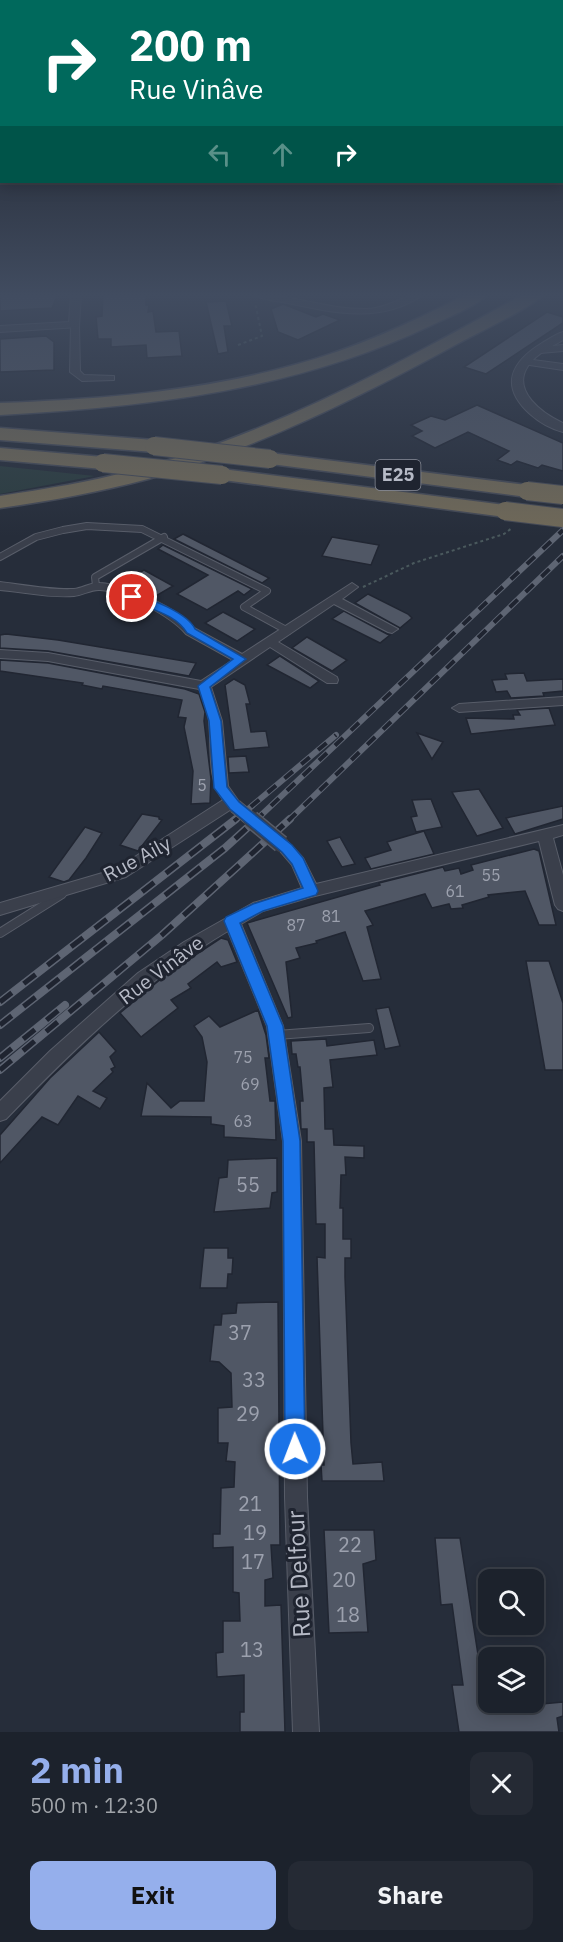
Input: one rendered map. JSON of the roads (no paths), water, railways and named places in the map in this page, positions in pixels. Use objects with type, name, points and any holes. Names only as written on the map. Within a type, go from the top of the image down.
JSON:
[{"type":"highway","points":[[0,409],[142,400],[279,375]]},
{"type":"highway","points":[[0,502],[58,494],[122,481],[186,462],[244,441],[384,375]]},
{"type":"highway","name":"E25","points":[[0,434],[154,446],[563,495]]},
{"type":"highway","name":"E25","points":[[0,454],[222,475],[511,518],[563,518]]},
{"type":"street","points":[[78,375],[82,378],[111,378]]},
{"type":"street","points":[[519,375],[518,389],[528,406],[551,424],[563,428]]},
{"type":"street","points":[[0,586],[78,593],[96,586],[117,589],[148,605],[157,606],[187,624],[190,631],[241,659]]},
{"type":"street","points":[[0,654],[48,657],[203,686],[352,587]]},
{"type":"street","points":[[333,599],[392,628]]},
{"type":"street","points":[[270,642],[333,680]]},
{"type":"street","points":[[203,686],[215,721],[220,788],[233,804],[281,844],[298,862],[311,891]]},
{"type":"street","points":[[459,708],[563,701]]},
{"type":"street","name":"Rue Aily","points":[[0,909],[121,873],[233,804]]},
{"type":"street","name":"Rue Vinâve","points":[[0,1113],[57,1056],[144,978],[190,946],[258,907],[311,891],[563,830]]},
{"type":"street","points":[[545,834],[563,905]]},
{"type":"street","name":"Rue Delfour","points":[[231,921],[277,1035],[292,1141],[296,1497],[306,1732]]},
{"type":"lane","points":[[0,557],[36,537],[87,526],[142,529],[164,537],[267,591],[244,607],[288,631]]},
{"type":"lane","points":[[96,586],[95,577],[164,537]]},
{"type":"lane","points":[[0,933],[66,891]]},
{"type":"lane","points":[[277,1035],[369,1028]]},
{"type":"railway","points":[[255,821],[563,530]]},
{"type":"railway","points":[[288,821],[563,556]]},
{"type":"railway","points":[[234,821],[336,735]]},
{"type":"railway","points":[[0,1002],[236,819]]},
{"type":"railway","points":[[0,1025],[225,848],[257,819]]},
{"type":"railway","points":[[0,1070],[162,935],[290,819]]},
{"type":"railway","points":[[0,1058],[65,1005]]}]
